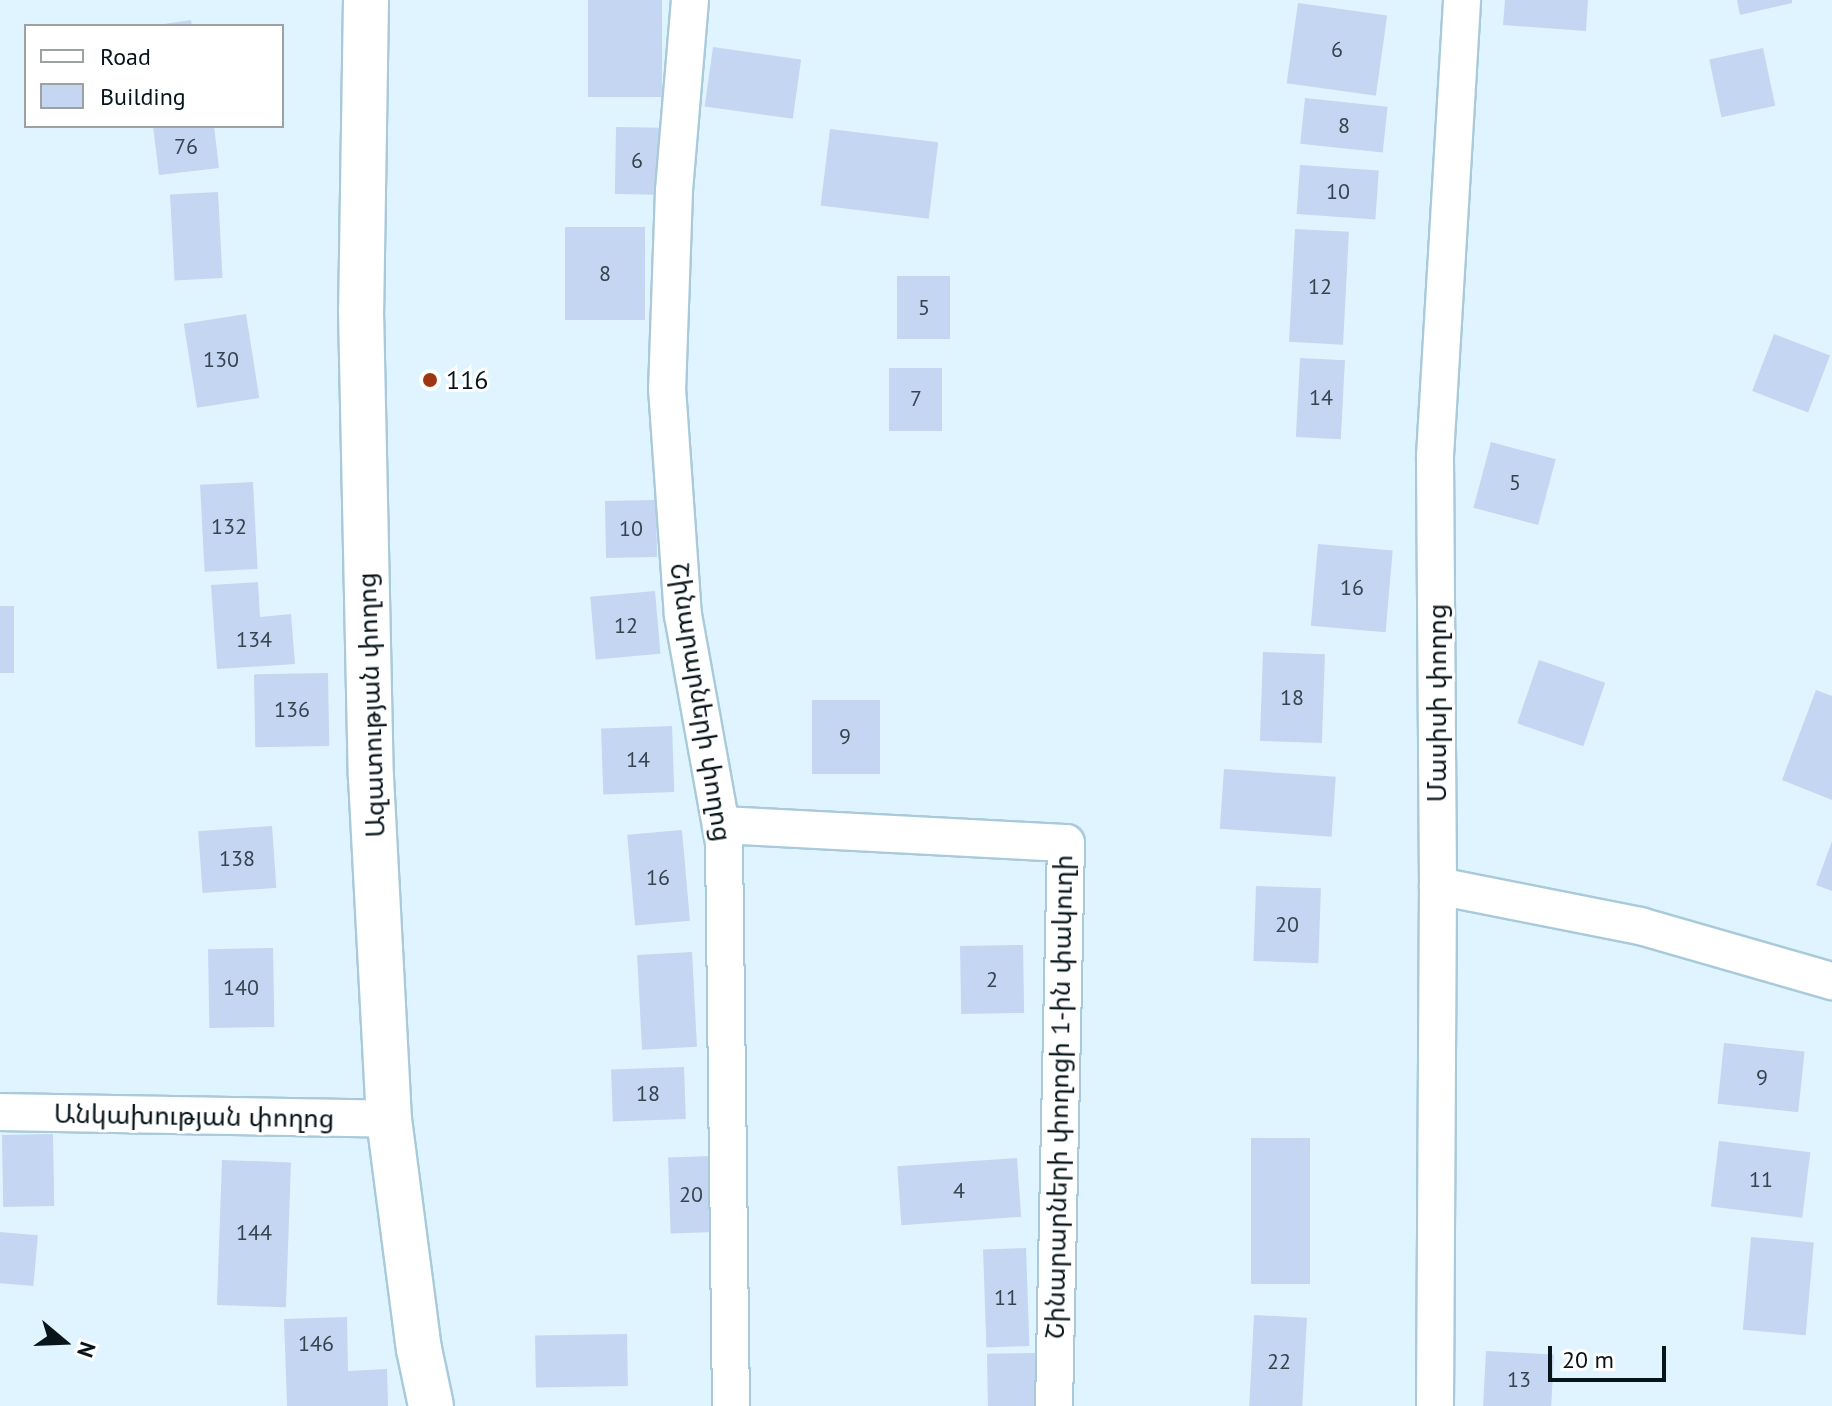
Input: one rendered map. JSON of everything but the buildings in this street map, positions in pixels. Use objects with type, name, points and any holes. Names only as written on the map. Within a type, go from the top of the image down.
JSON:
[{"type":"street","name":"Ազատության փողոց","points":[[366,0],[361,310],[371,777],[389,1119],[419,1349],[431,1406]]},
{"type":"street","name":"Շինարարների փողոց","points":[[690,0],[674,191],[667,388],[683,615],[724,843],[731,1406]]},
{"type":"street","name":"Մասիսի փողոց","points":[[1435,1406],[1438,886],[1435,456],[1462,0]]},
{"type":"street","name":"Շինարարների փողոցի 1-ին փակուղի","points":[[721,825],[1066,843],[1054,1406]]},
{"type":"street","points":[[1438,886],[1640,926],[1832,981]]},
{"type":"street","name":"Անկախության փողոց","points":[[0,1112],[389,1119]]},
{"type":"place","name":"116","points":[[430,380]]}]
